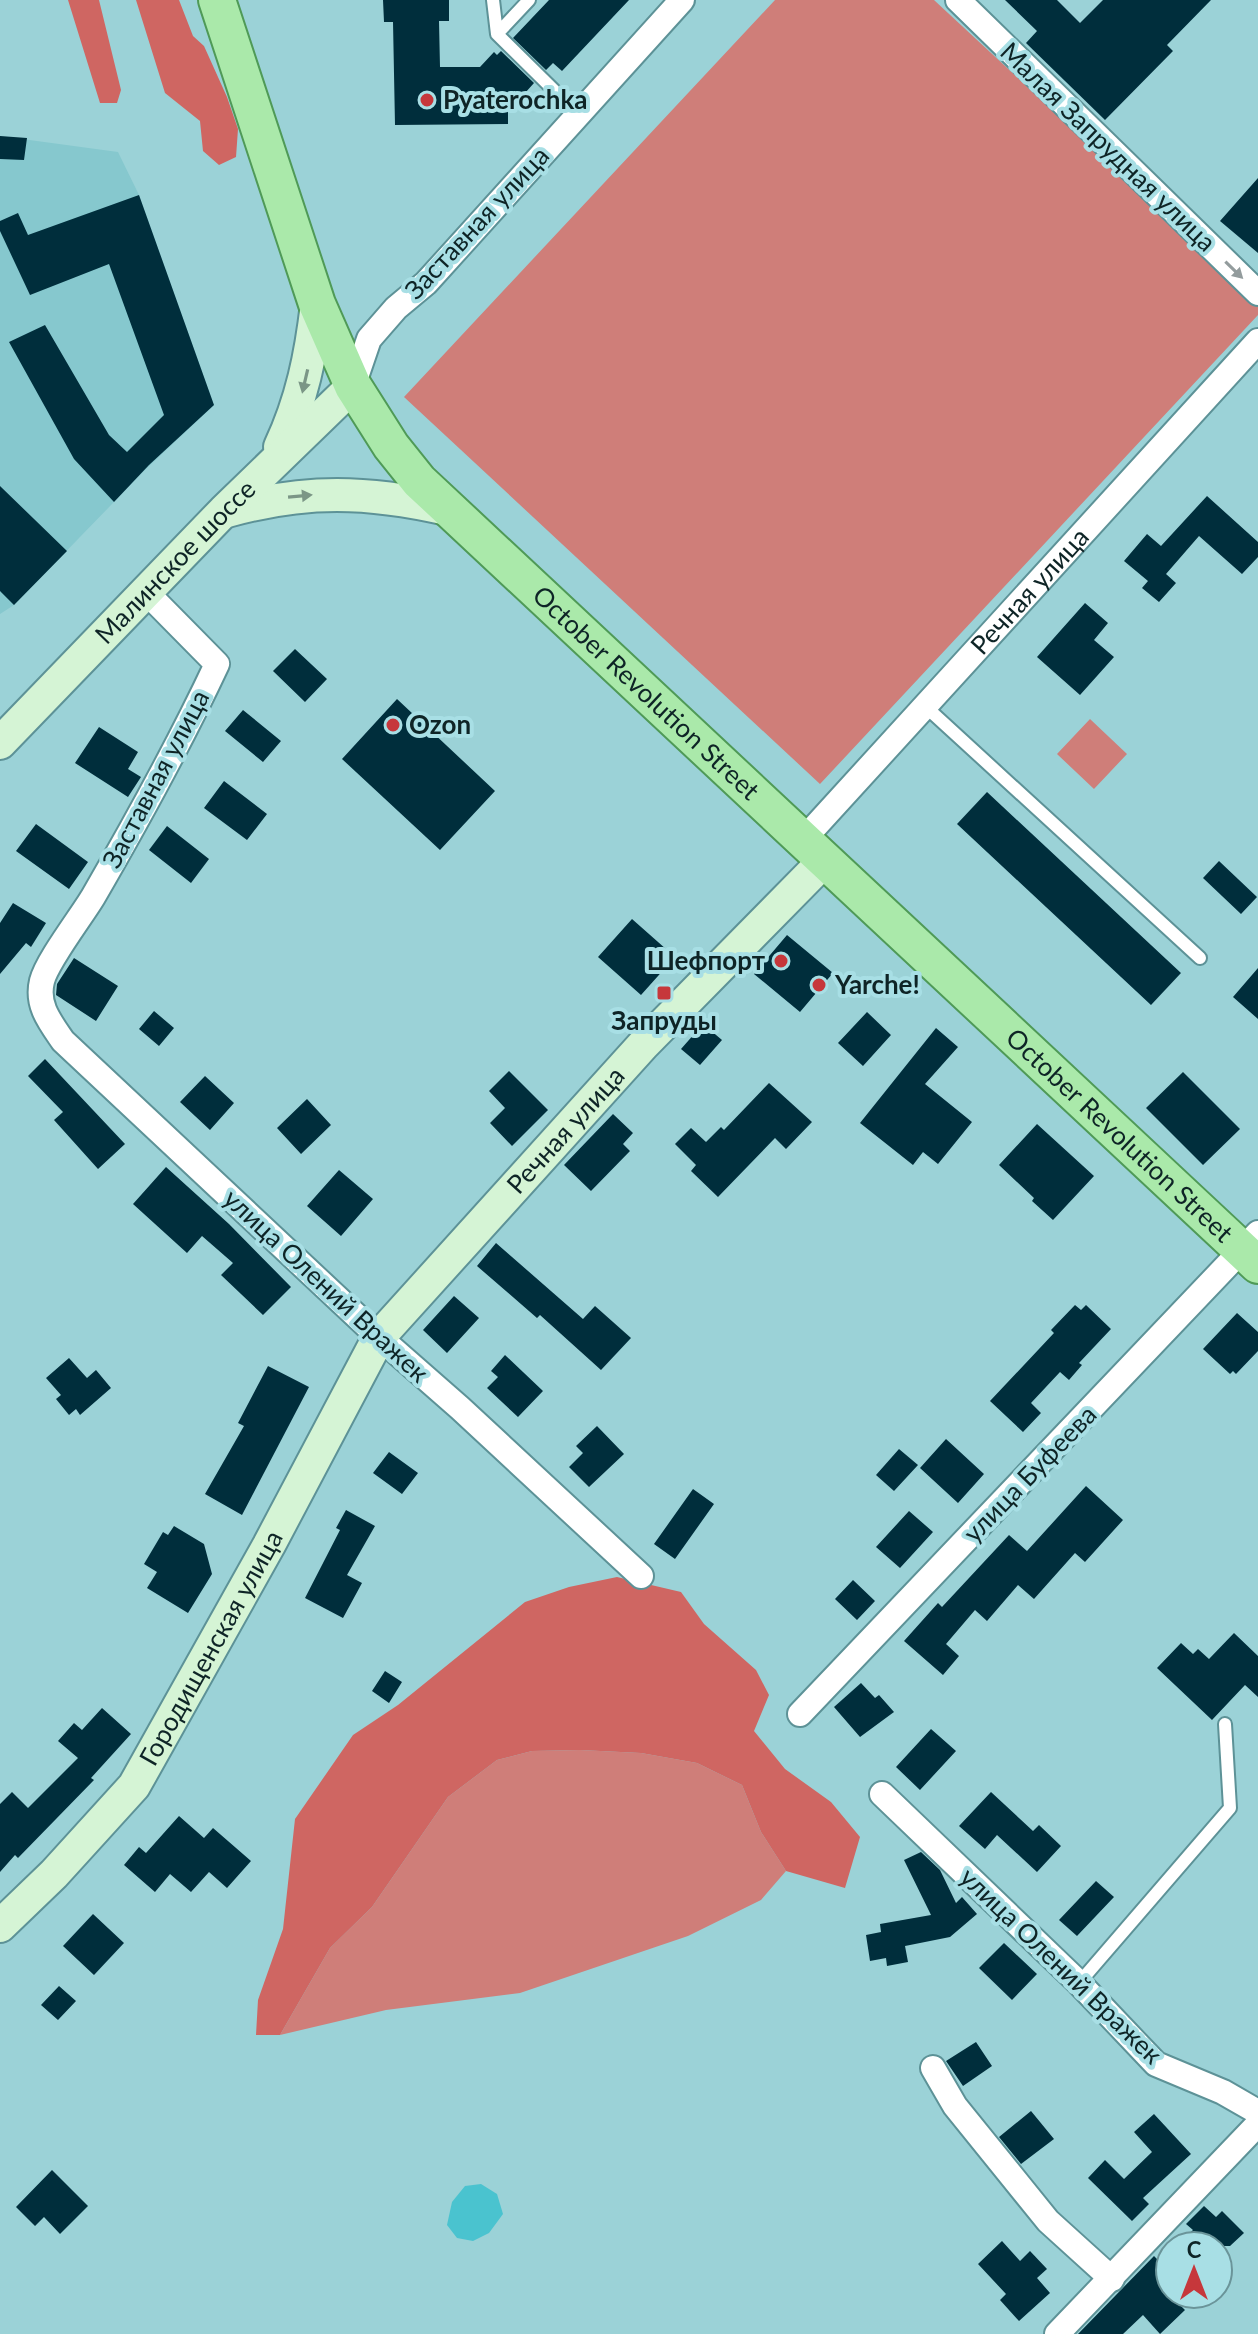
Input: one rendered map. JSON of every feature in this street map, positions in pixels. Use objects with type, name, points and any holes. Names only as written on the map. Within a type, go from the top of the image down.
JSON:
[{"type":"main road","name":"October Revolution Street","points":[[217,0],[317,304],[353,386],[391,446],[419,481],[813,851],[1253,1250]]},
{"type":"street","name":"Заставная улица","points":[[353,386],[369,339],[396,308],[426,283],[682,0]]},
{"type":"street","name":"Малая Запрудная улица","points":[[958,0],[1258,293]]},
{"type":"street","points":[[270,466],[299,405],[312,346],[317,304]]},
{"type":"street","name":"Речная улица","points":[[379,1337],[643,1045],[813,851],[926,707],[1258,341]]},
{"type":"street","name":"Малинское шоссе","points":[[0,743],[224,511],[353,386]]},
{"type":"street","points":[[224,511],[300,495],[371,495],[447,509]]},
{"type":"street","name":"Заставная улица","points":[[42,978],[108,869],[185,730],[217,664],[147,593]]},
{"type":"street","name":"улица Олений Вражек","points":[[42,978],[40,1001],[63,1041],[379,1337],[641,1576]]},
{"type":"street","name":"улица Буфеева","points":[[800,1714],[1253,1250]]},
{"type":"street","name":"Городищенская улица","points":[[0,1926],[54,1874],[134,1786],[269,1545],[379,1337]]},
{"type":"street","name":"улица Олений Вражек","points":[[882,1794],[1079,1983],[1156,2064],[1223,2092],[1258,2112]]},
{"type":"street","points":[[933,2068],[955,2106],[1048,2221],[1112,2279]]},
{"type":"street","points":[[1057,2334],[1258,2124]]},
{"type":"lane","points":[[493,0],[497,34],[578,114]]},
{"type":"lane","points":[[497,34],[529,0]]},
{"type":"lane","points":[[926,707],[1200,958]]},
{"type":"lane","points":[[1079,1983],[1230,1808],[1225,1724]]},
{"type":"shaded area","points":[[68,0],[99,0],[121,90],[117,103],[100,103]]},
{"type":"shaded area","points":[[136,0],[179,0],[193,36],[204,46],[227,97],[238,129],[236,157],[219,165],[203,151],[200,121],[165,93]]},
{"type":"shaded area","points":[[775,0],[934,0],[1258,301],[1258,315],[820,784],[404,397]]},
{"type":"shaded area","points":[[0,136],[118,152],[139,195],[214,405],[145,470],[14,605],[0,614]]},
{"type":"shaded area","points":[[1090,719],[1127,754],[1094,789],[1057,754]]},
{"type":"shaded area","points":[[617,1577],[681,1592],[704,1624],[756,1670],[769,1695],[754,1731],[785,1769],[831,1802],[860,1837],[845,1888],[786,1871],[761,1832],[742,1785],[697,1763],[641,1753],[532,1751],[497,1760],[448,1797],[372,1907],[330,1948],[280,2035],[256,2035],[258,2000],[283,1929],[295,1819],[353,1735],[398,1705],[525,1602],[569,1587]]},
{"type":"shaded area","points":[[532,1751],[641,1753],[697,1763],[742,1785],[761,1832],[786,1871],[761,1900],[688,1936],[520,1993],[386,2010],[280,2035],[330,1948],[372,1907],[448,1797],[497,1760]]},
{"type":"shaded area","points":[[481,2184],[497,2194],[503,2214],[489,2233],[473,2241],[457,2238],[447,2225],[452,2202],[465,2186]]},
{"type":"building","points":[[383,0],[449,0],[449,21],[439,21],[440,67],[480,67],[494,52],[497,55],[501,51],[534,83],[508,112],[508,124],[395,125],[393,22],[384,22]]},
{"type":"building","points":[[549,0],[629,0],[562,71],[553,63],[546,70],[513,38]]},
{"type":"building","points":[[1005,0],[1057,0],[1080,23],[1103,0],[1211,0],[1167,45],[1173,51],[1105,120],[1026,43],[1037,31]]},
{"type":"building","points":[[0,136],[27,138],[24,160],[0,159]]},
{"type":"building","points":[[1258,178],[1258,253],[1220,221]]},
{"type":"building","points":[[139,195],[214,405],[114,502],[74,459],[9,342],[45,325],[109,435],[127,452],[164,415],[109,264],[30,295],[0,231],[0,221],[18,213],[28,235]]},
{"type":"building","points":[[0,486],[67,551],[14,605],[0,591]]},
{"type":"building","points":[[1207,496],[1258,542],[1258,557],[1242,574],[1199,536],[1166,574],[1176,583],[1159,602],[1142,588],[1148,581],[1124,561],[1147,534],[1161,546]]},
{"type":"building","points":[[1085,603],[1108,623],[1094,640],[1114,657],[1080,695],[1037,657]]},
{"type":"building","points":[[295,649],[327,679],[305,702],[273,671]]},
{"type":"building","points":[[397,699],[495,791],[440,850],[342,759]]},
{"type":"building","points":[[243,710],[281,741],[263,762],[225,731]]},
{"type":"building","points":[[99,727],[138,752],[128,769],[141,777],[128,797],[75,763]]},
{"type":"building","points":[[224,781],[267,814],[247,840],[204,808]]},
{"type":"building","points":[[987,792],[1181,973],[1151,1005],[957,824]]},
{"type":"building","points":[[36,824],[88,862],[69,889],[16,851]]},
{"type":"building","points":[[167,826],[209,859],[191,883],[149,850]]},
{"type":"building","points":[[1219,861],[1257,897],[1241,914],[1203,878]]},
{"type":"building","points":[[13,903],[46,923],[31,947],[26,943],[0,974],[0,923]]},
{"type":"building","points":[[632,919],[675,957],[641,995],[598,957]]},
{"type":"building","points":[[787,935],[833,973],[800,1012],[754,974]]},
{"type":"building","points":[[74,958],[118,986],[96,1021],[56,995],[57,984]]},
{"type":"building","points":[[1258,968],[1258,1019],[1233,997]]},
{"type":"building","points":[[154,1011],[174,1028],[159,1046],[139,1029]]},
{"type":"building","points":[[867,1012],[891,1035],[863,1066],[838,1043]]},
{"type":"building","points":[[703,1024],[722,1040],[700,1065],[681,1049]]},
{"type":"building","points":[[936,1028],[958,1047],[925,1084],[972,1122],[938,1164],[923,1152],[913,1165],[860,1123]]},
{"type":"building","points":[[45,1059],[125,1144],[98,1169],[54,1120],[63,1112],[28,1076]]},
{"type":"building","points":[[509,1071],[548,1110],[512,1146],[490,1123],[505,1108],[489,1091]]},
{"type":"building","points":[[1183,1072],[1240,1129],[1203,1165],[1146,1108]]},
{"type":"building","points":[[205,1076],[234,1103],[210,1130],[180,1102]]},
{"type":"building","points":[[769,1083],[812,1122],[786,1149],[775,1138],[718,1197],[691,1171],[696,1165],[675,1144],[691,1128],[706,1142],[721,1127],[724,1130]]},
{"type":"building","points":[[307,1099],[331,1125],[301,1154],[277,1128]]},
{"type":"building","points":[[613,1114],[633,1133],[623,1144],[630,1151],[591,1191],[564,1165]]},
{"type":"building","points":[[1037,1124],[1094,1176],[1053,1220],[999,1165]]},
{"type":"building","points":[[166,1167],[229,1224],[291,1287],[263,1315],[221,1275],[233,1263],[202,1236],[187,1253],[133,1204]]},
{"type":"building","points":[[339,1170],[373,1199],[341,1236],[307,1206]]},
{"type":"building","points":[[496,1243],[583,1319],[595,1306],[631,1338],[601,1370],[540,1315],[537,1318],[477,1266]]},
{"type":"building","points":[[454,1296],[479,1318],[447,1353],[423,1330]]},
{"type":"building","points":[[1075,1305],[1081,1310],[1086,1305],[1111,1329],[1079,1363],[1082,1365],[1069,1380],[1060,1372],[1031,1403],[1041,1413],[1023,1432],[990,1401],[1054,1333],[1051,1330]]},
{"type":"building","points":[[1237,1313],[1258,1332],[1258,1351],[1236,1374],[1233,1371],[1230,1374],[1203,1349]]},
{"type":"building","points":[[505,1355],[543,1391],[518,1417],[487,1388],[498,1377],[491,1371]]},
{"type":"building","points":[[69,1358],[87,1378],[96,1370],[111,1388],[80,1415],[76,1409],[69,1415],[56,1399],[61,1395],[46,1378]]},
{"type":"building","points":[[268,1366],[309,1387],[242,1515],[205,1494],[244,1426],[238,1423]]},
{"type":"building","points":[[597,1426],[624,1454],[589,1487],[569,1467],[583,1453],[576,1446]]},
{"type":"building","points":[[946,1439],[984,1474],[958,1503],[920,1468]]},
{"type":"building","points":[[899,1449],[918,1465],[894,1491],[876,1475]]},
{"type":"building","points":[[389,1452],[418,1473],[402,1494],[373,1473]]},
{"type":"building","points":[[1086,1486],[1123,1520],[1085,1562],[1075,1553],[1034,1599],[1018,1585],[987,1621],[975,1610],[946,1644],[959,1656],[943,1675],[904,1641],[938,1603],[942,1607],[1009,1535],[1027,1551]]},
{"type":"building","points":[[693,1489],[714,1504],[675,1559],[654,1544]]},
{"type":"building","points":[[346,1510],[375,1526],[347,1575],[362,1583],[343,1618],[305,1598],[340,1530],[336,1528]]},
{"type":"building","points":[[909,1511],[933,1532],[900,1568],[876,1547]]},
{"type":"building","points":[[174,1526],[204,1544],[212,1574],[188,1613],[147,1588],[157,1572],[144,1564],[163,1532],[168,1535]]},
{"type":"building","points":[[853,1580],[875,1601],[857,1620],[835,1599]]},
{"type":"building","points":[[1234,1633],[1258,1656],[1258,1697],[1245,1685],[1212,1720],[1157,1668],[1181,1643],[1193,1654],[1198,1649],[1209,1659]]},
{"type":"building","points":[[385,1671],[402,1682],[389,1703],[372,1691]]},
{"type":"building","points":[[861,1683],[875,1698],[879,1695],[894,1712],[860,1737],[834,1707]]},
{"type":"building","points":[[102,1708],[131,1734],[91,1778],[94,1780],[18,1858],[15,1855],[0,1872],[0,1804],[12,1792],[28,1808],[78,1758],[58,1741],[74,1723],[82,1730]]},
{"type":"building","points":[[931,1729],[956,1751],[920,1790],[896,1767]]},
{"type":"building","points":[[991,1792],[1033,1831],[1039,1825],[1061,1846],[1037,1872],[997,1835],[985,1849],[959,1826]]},
{"type":"building","points":[[179,1816],[204,1838],[213,1828],[251,1861],[227,1888],[209,1872],[191,1892],[170,1874],[155,1892],[124,1865],[139,1847],[146,1853]]},
{"type":"building","points":[[921,1852],[940,1870],[956,1903],[962,1897],[977,1914],[950,1937],[905,1946],[908,1962],[887,1966],[886,1958],[870,1961],[866,1935],[881,1932],[880,1924],[931,1915],[904,1860]]},
{"type":"building","points":[[1096,1881],[1114,1897],[1077,1936],[1059,1920]]},
{"type":"building","points":[[93,1914],[124,1943],[94,1975],[63,1946]]},
{"type":"building","points":[[1004,1943],[1037,1974],[1012,2000],[979,1968]]},
{"type":"building","points":[[59,1986],[76,2001],[58,2020],[41,2005]]},
{"type":"building","points":[[976,2042],[992,2066],[963,2086],[946,2061]]},
{"type":"building","points":[[1031,2111],[1054,2139],[1021,2164],[999,2137]]},
{"type":"building","points":[[1154,2114],[1191,2154],[1143,2198],[1149,2204],[1132,2221],[1088,2178],[1105,2160],[1124,2179],[1152,2152],[1134,2132]]},
{"type":"building","points":[[52,2170],[88,2206],[60,2234],[44,2217],[35,2226],[16,2207]]},
{"type":"building","points":[[1204,2206],[1216,2217],[1222,2211],[1244,2233],[1234,2242],[1234,2230],[1193,2230],[1186,2224]]},
{"type":"building","points":[[1002,2241],[1020,2261],[1030,2251],[1047,2269],[1037,2278],[1050,2293],[1019,2321],[1000,2300],[1006,2294],[978,2264]]},
{"type":"building","points":[[1154,2256],[1154,2310],[1185,2310],[1160,2334],[1143,2315],[1123,2334],[1078,2334]]},
{"type":"place","name":"Pyaterochka","points":[[427,100]]},
{"type":"place","name":"Ozon","points":[[393,725]]},
{"type":"place","name":"Шефпорт","points":[[781,961]]},
{"type":"place","name":"Yarche!","points":[[819,985]]},
{"type":"place","name":"Запруды","points":[[664,993]]}]
